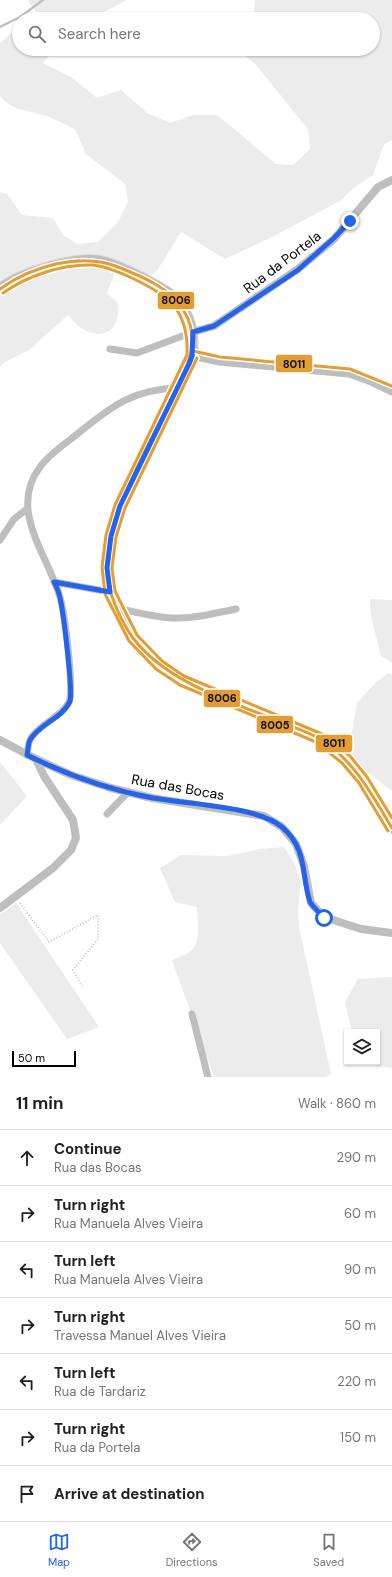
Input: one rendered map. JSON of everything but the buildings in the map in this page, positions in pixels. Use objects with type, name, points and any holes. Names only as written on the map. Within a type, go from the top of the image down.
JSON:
[{"type":"main road","points":[[0,289],[25,274],[74,262],[92,260],[112,264],[168,292],[185,311],[193,332],[192,356],[178,388],[120,506],[111,536],[108,561],[110,592],[133,638],[159,665],[182,680],[319,738],[346,759],[363,780],[392,828]]},
{"type":"street","name":"Rua da Portela","points":[[193,332],[214,326],[298,270],[334,238],[378,187],[392,180]]},
{"type":"street","points":[[110,349],[137,353],[193,332]]},
{"type":"street","points":[[192,356],[219,362],[349,374],[392,392]]},
{"type":"street","points":[[27,755],[30,740],[46,723],[61,712],[70,701],[70,685],[65,635],[59,594],[33,535],[27,509],[30,485],[40,466],[105,412],[139,393],[178,388]]},
{"type":"street","points":[[0,540],[14,519],[27,509]]},
{"type":"street","points":[[54,582],[110,592]]},
{"type":"street","points":[[117,608],[148,615],[172,618],[196,617],[236,609]]},
{"type":"street","name":"Rua das Bocas","points":[[0,740],[27,755],[71,775],[128,792],[264,816],[282,827],[296,844],[304,866],[311,903],[324,918],[361,929],[392,933]]},
{"type":"street","points":[[0,908],[53,868],[71,850],[76,838],[73,820],[44,776],[36,759]]},
{"type":"street","points":[[108,814],[128,792]]},
{"type":"street","points":[[192,1014],[208,1077]]},
{"type":"path","points":[[16,896],[49,942],[98,915],[98,940],[73,970],[82,986]]},
{"type":"shaded area","points":[[27,0],[127,0],[104,12],[37,12]]},
{"type":"shaded area","points":[[255,0],[392,0],[392,140],[384,144],[373,175],[355,187],[340,201],[270,238],[225,259],[181,232],[157,271],[149,277],[118,265],[107,293],[118,303],[117,320],[110,330],[97,334],[90,332],[79,327],[68,315],[29,350],[5,362],[0,367],[0,192],[7,194],[22,215],[53,218],[63,235],[78,244],[98,242],[118,222],[128,202],[125,184],[86,154],[75,129],[50,117],[15,107],[4,101],[0,96],[0,43],[12,33],[12,56],[49,56],[43,63],[71,77],[97,98],[121,90],[147,113],[170,123],[193,115],[217,115],[276,164],[293,165],[310,149],[308,129],[256,65],[245,56],[380,56],[380,12],[254,12]]},
{"type":"shaded area","points":[[370,599],[392,600],[392,663],[380,655],[372,620]]},
{"type":"shaded area","points":[[389,673],[392,675],[392,791],[367,772],[349,750],[357,703],[376,682]]},
{"type":"shaded area","points":[[0,762],[27,796],[0,825]]},
{"type":"shaded area","points":[[284,847],[294,863],[301,880],[298,911],[299,927],[331,1074],[326,1077],[214,1077],[172,960],[188,953],[195,946],[198,935],[197,907],[175,902],[160,868],[181,855],[228,856],[260,849]]},
{"type":"shaded area","points":[[16,903],[99,1027],[67,1039],[0,943],[0,915]]},
{"type":"shaded area","points":[[392,977],[392,1068],[376,1066],[380,1065],[380,1029],[351,1029],[345,1002],[358,979]]},
{"type":"waterway","points":[[27,12],[43,0]]},
{"type":"waterway","points":[[0,27],[12,21]]},
{"type":"transit line","name":"8006","points":[[0,289],[13,281],[42,268],[73,261],[88,261],[118,267],[146,279],[163,289],[184,311],[192,333],[191,354],[188,364],[142,457],[114,525],[109,547],[107,568],[109,586],[115,605],[123,623],[133,638],[147,654],[182,679],[223,699],[311,734],[332,748],[343,757],[361,779],[392,828]]},
{"type":"transit line","name":"8005","points":[[3,293],[23,281],[45,272],[81,265],[92,265],[107,268],[132,278],[156,291],[174,306],[184,327],[187,340],[187,355],[115,505],[106,535],[102,567],[105,594],[129,641],[156,669],[180,685],[316,742],[342,763],[359,783],[388,831]]},
{"type":"transit line","name":"8011","points":[[193,351],[220,357],[350,369],[392,386]]},
{"type":"transit line","name":"8011","points":[[197,358],[125,508],[116,537],[112,568],[115,591],[137,635],[162,661],[184,676],[322,734],[350,756],[367,777],[392,818]]},
{"type":"route","points":[[324,918],[311,903],[304,866],[296,844],[282,827],[264,816],[152,798],[111,788],[71,775],[27,755],[30,740],[46,723],[61,712],[70,701],[70,685],[65,635],[59,594],[54,582],[110,592],[107,568],[111,536],[120,506],[189,364],[192,356],[193,332],[214,326],[298,270],[334,238],[350,221]]}]
